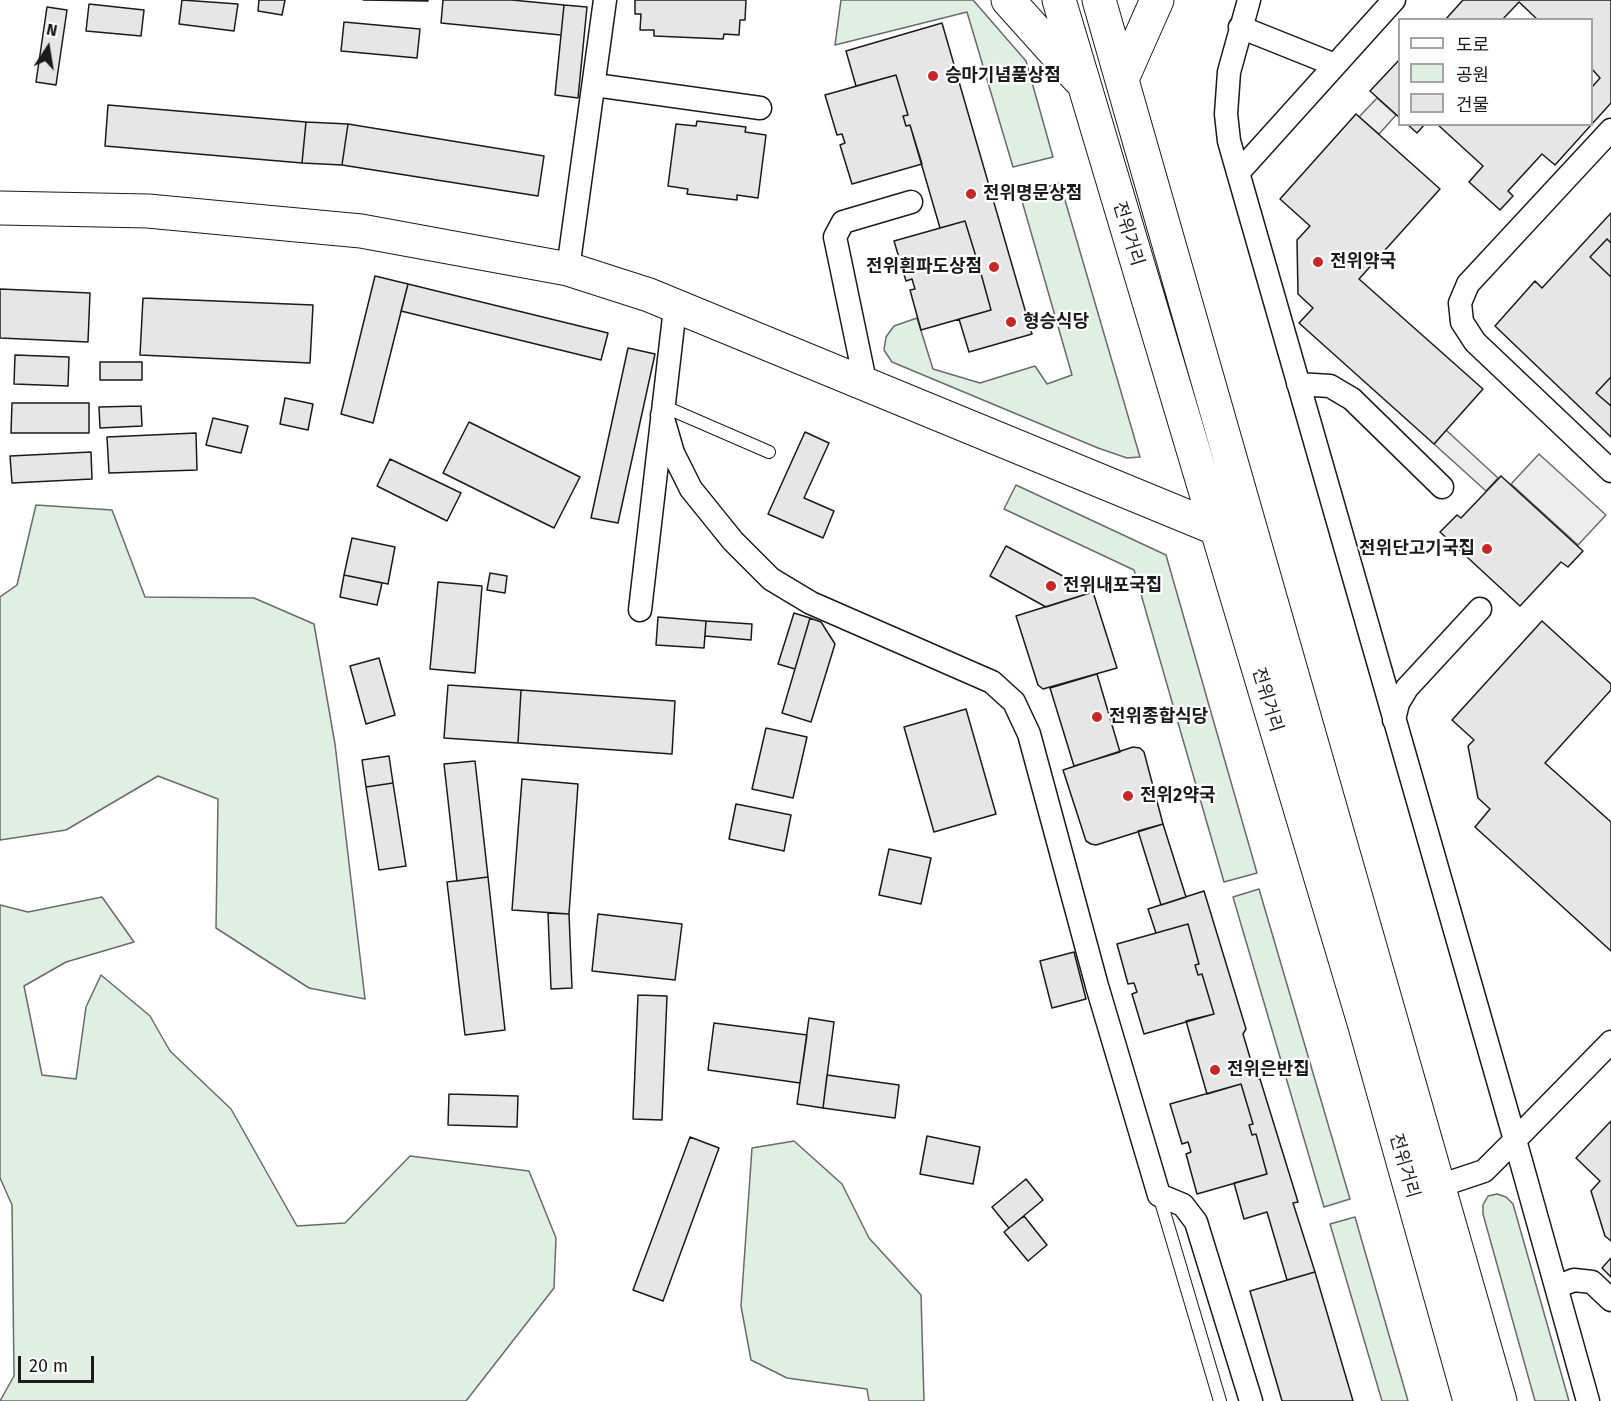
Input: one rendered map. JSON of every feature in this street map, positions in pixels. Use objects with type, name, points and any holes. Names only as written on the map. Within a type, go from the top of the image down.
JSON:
[{"type":"main road","points":[[1008,0],[1083,83]]},
{"type":"main road","name":"전위거리","points":[[1059,0],[1365,1026],[1470,1401]]},
{"type":"main road","name":"전위거리","points":[[1099,0],[1500,1401]]},
{"type":"main road","points":[[1122,80],[1157,0]]},
{"type":"main road","points":[[0,208],[148,211],[361,231],[568,269],[649,295],[675,308],[1215,528]]},
{"type":"street","points":[[568,269],[605,0]]},
{"type":"street","points":[[1249,0],[1229,72],[1227,114],[1229,141],[1588,1401]]},
{"type":"street","points":[[1238,173],[1394,0]]},
{"type":"street","points":[[1240,27],[1335,65]]},
{"type":"street","points":[[595,85],[760,108]]},
{"type":"street","points":[[1611,130],[1468,284],[1460,303],[1462,322],[1475,342],[1611,471]]},
{"type":"street","points":[[866,386],[835,237],[843,222],[911,202]]},
{"type":"street","points":[[640,610],[675,308]]},
{"type":"street","points":[[1298,384],[1330,386],[1352,399],[1442,488]]},
{"type":"street","points":[[662,410],[673,453],[691,489],[733,541],[771,579],[811,603],[992,682],[1014,702],[1029,734],[1097,986],[1158,1195],[1183,1205],[1196,1222],[1251,1401]]},
{"type":"street","points":[[1394,720],[1398,704],[1407,688],[1480,609]]},
{"type":"street","points":[[1439,1186],[1484,1171],[1611,1042]]},
{"type":"street","points":[[1556,1287],[1574,1280],[1592,1282],[1611,1300]]},
{"type":"lane","points":[[662,410],[769,452]]},
{"type":"lane","points":[[1158,1195],[1220,1401]]},
{"type":"green space","points":[[841,0],[973,0],[1026,61],[1053,157],[1013,167],[967,12],[835,45]]},
{"type":"green space","points":[[1060,183],[1140,457],[1127,458],[1098,448],[892,362],[884,350],[886,337],[894,326],[917,318],[933,369],[980,383],[1035,366],[1047,384],[1072,375],[1020,194]]},
{"type":"green space","points":[[1016,485],[1166,555],[1257,873],[1224,882],[1134,570],[1004,509]]},
{"type":"green space","points":[[36,505],[112,510],[145,597],[254,598],[314,624],[335,744],[365,999],[309,988],[216,928],[218,799],[158,776],[66,830],[0,840],[0,597],[17,585]]},
{"type":"green space","points":[[1259,889],[1350,1199],[1324,1207],[1233,897]]},
{"type":"green space","points":[[102,897],[134,942],[66,962],[24,986],[42,1075],[76,1079],[86,1007],[101,975],[150,1016],[170,1051],[231,1109],[297,1226],[345,1223],[410,1156],[529,1171],[556,1238],[554,1288],[466,1401],[0,1401],[14,1376],[12,1205],[0,1178],[0,905],[28,912]]},
{"type":"green space","points":[[794,1141],[842,1184],[869,1238],[921,1295],[924,1401],[869,1401],[867,1389],[787,1378],[751,1360],[741,1306],[752,1148]]},
{"type":"green space","points":[[1497,1194],[1506,1197],[1513,1204],[1569,1401],[1535,1401],[1483,1214],[1483,1205],[1488,1196]]},
{"type":"green space","points":[[1355,1217],[1408,1401],[1382,1401],[1330,1224]]},
{"type":"shaded area","points":[[1377,98],[1396,115],[1379,134],[1359,117]]},
{"type":"shaded area","points":[[1446,430],[1498,478],[1486,491],[1434,444]]},
{"type":"shaded area","points":[[1539,454],[1606,515],[1578,545],[1511,484]]},
{"type":"building","points":[[182,0],[238,4],[234,31],[179,24]]},
{"type":"building","points":[[259,0],[285,0],[282,15],[258,11]]},
{"type":"building","points":[[363,0],[428,0],[428,1]]},
{"type":"building","points":[[443,0],[512,0],[564,5],[561,35],[441,23]]},
{"type":"building","points":[[635,0],[746,0],[745,20],[740,20],[739,35],[724,34],[723,39],[654,36],[654,30],[640,30],[641,14],[635,14]]},
{"type":"building","points":[[1463,0],[1611,0],[1611,103],[1593,123],[1593,86],[1600,78],[1593,70],[1593,18],[1536,18],[1519,2],[1504,18],[1447,18]]},
{"type":"building","points":[[89,4],[144,10],[141,36],[86,31]]},
{"type":"building","points":[[564,5],[587,7],[578,98],[555,95]]},
{"type":"building","points":[[47,7],[67,10],[56,85],[36,82]]},
{"type":"building","points":[[344,22],[420,29],[417,58],[341,51]]},
{"type":"building","points":[[942,23],[1032,334],[969,352],[959,319],[991,310],[980,270],[976,272],[972,261],[977,260],[965,221],[940,228],[910,125],[906,126],[903,116],[908,115],[896,75],[856,86],[846,51]]},
{"type":"building","points":[[1398,61],[1398,116],[1370,91]]},
{"type":"building","points":[[896,75],[908,115],[903,116],[906,126],[910,125],[922,164],[852,184],[840,145],[845,143],[842,134],[837,135],[825,95]]},
{"type":"building","points":[[108,105],[306,122],[302,163],[105,146]]},
{"type":"building","points":[[1356,114],[1440,189],[1359,279],[1483,389],[1434,444],[1299,323],[1313,308],[1298,294],[1297,240],[1310,226],[1280,199]]},
{"type":"building","points":[[697,121],[746,127],[745,132],[766,135],[758,198],[737,195],[737,200],[687,194],[688,189],[668,186],[676,124],[696,126]]},
{"type":"building","points":[[306,122],[348,124],[342,165],[302,163]]},
{"type":"building","points":[[348,124],[544,156],[538,196],[342,165]]},
{"type":"building","points":[[1409,126],[1423,126],[1417,133]]},
{"type":"building","points":[[1439,126],[1590,126],[1555,165],[1542,154],[1508,191],[1513,196],[1500,210],[1469,182],[1483,166]]},
{"type":"building","points":[[1611,213],[1611,243],[1607,239],[1590,257],[1611,277],[1611,377],[1596,393],[1611,406],[1611,437],[1495,326],[1535,281],[1542,288]]},
{"type":"building","points":[[965,221],[977,260],[972,261],[976,272],[980,270],[991,310],[921,330],[910,290],[915,289],[912,279],[906,281],[894,241]]},
{"type":"building","points":[[1607,239],[1611,243],[1611,277],[1590,257]]},
{"type":"building","points":[[375,276],[408,284],[373,423],[341,414]]},
{"type":"building","points":[[408,284],[608,333],[601,360],[401,311]]},
{"type":"building","points":[[0,289],[90,293],[88,342],[0,338]]},
{"type":"building","points":[[143,298],[313,305],[310,363],[140,355]]},
{"type":"building","points":[[628,348],[655,354],[618,523],[591,518]]},
{"type":"building","points":[[15,355],[69,357],[68,386],[14,384]]},
{"type":"building","points":[[100,362],[142,362],[142,380],[100,380]]},
{"type":"building","points":[[1611,377],[1611,406],[1596,393]]},
{"type":"building","points":[[285,398],[313,404],[308,430],[280,424]]},
{"type":"building","points":[[12,403],[89,403],[89,433],[11,433]]},
{"type":"building","points":[[141,406],[142,426],[100,428],[99,407]]},
{"type":"building","points":[[213,418],[248,426],[241,453],[206,445]]},
{"type":"building","points":[[469,422],[580,477],[554,528],[443,473]]},
{"type":"building","points":[[805,432],[829,443],[804,498],[834,511],[823,538],[768,514]]},
{"type":"building","points":[[196,433],[197,470],[109,473],[107,437]]},
{"type":"building","points":[[91,452],[92,479],[12,483],[10,456]]},
{"type":"building","points":[[390,459],[461,493],[447,521],[377,486]]},
{"type":"building","points":[[1501,476],[1583,551],[1568,567],[1561,562],[1520,606],[1440,532],[1457,515],[1461,518]]},
{"type":"building","points":[[352,538],[395,547],[388,584],[344,575]]},
{"type":"building","points":[[1006,546],[1093,592],[1046,607],[990,576]]},
{"type":"building","points":[[490,573],[507,576],[505,593],[487,590]]},
{"type":"building","points":[[344,575],[382,583],[377,605],[340,597]]},
{"type":"building","points":[[438,582],[482,586],[475,673],[430,669]]},
{"type":"building","points":[[1093,592],[1117,668],[1043,689],[1038,685],[1016,616]]},
{"type":"building","points":[[794,613],[810,618],[795,669],[778,664]]},
{"type":"building","points":[[658,617],[706,621],[704,648],[656,645]]},
{"type":"building","points":[[810,618],[821,622],[835,644],[811,722],[782,713]]},
{"type":"building","points":[[706,621],[752,624],[751,640],[705,636]]},
{"type":"building","points":[[1542,621],[1611,684],[1611,690],[1545,763],[1611,822],[1611,951],[1475,827],[1490,809],[1478,798],[1468,746],[1474,740],[1452,720]]},
{"type":"building","points":[[379,658],[395,715],[366,724],[350,666]]},
{"type":"building","points":[[1097,674],[1120,752],[1074,766],[1050,688]]},
{"type":"building","points":[[448,685],[521,690],[518,743],[444,738]]},
{"type":"building","points":[[521,690],[675,701],[672,754],[518,743]]},
{"type":"building","points":[[966,709],[996,814],[934,832],[904,727]]},
{"type":"building","points":[[766,728],[807,737],[793,798],[752,789]]},
{"type":"building","points":[[1133,747],[1140,748],[1144,752],[1163,824],[1096,845],[1091,844],[1086,841],[1063,770]]},
{"type":"building","points":[[389,756],[393,783],[366,787],[362,760]]},
{"type":"building","points":[[475,761],[488,877],[457,881],[444,764]]},
{"type":"building","points":[[522,779],[578,784],[569,914],[512,910]]},
{"type":"building","points":[[393,783],[406,866],[379,870],[366,787]]},
{"type":"building","points":[[736,804],[791,815],[784,851],[729,839]]},
{"type":"building","points":[[1163,824],[1186,897],[1161,905],[1138,831]]},
{"type":"building","points":[[889,849],[931,858],[921,904],[879,895]]},
{"type":"building","points":[[488,877],[505,1030],[465,1035],[447,882]]},
{"type":"building","points":[[1204,891],[1246,1029],[1243,1034],[1256,1078],[1260,1079],[1298,1202],[1293,1203],[1315,1272],[1287,1280],[1267,1212],[1244,1219],[1234,1183],[1267,1174],[1256,1134],[1252,1135],[1249,1125],[1253,1124],[1241,1084],[1207,1094],[1186,1021],[1214,1014],[1202,974],[1198,975],[1195,965],[1199,964],[1188,924],[1156,933],[1148,909]]},
{"type":"building","points":[[548,913],[569,914],[572,988],[551,989]]},
{"type":"building","points":[[598,914],[682,924],[675,980],[592,971]]},
{"type":"building","points":[[1188,924],[1199,964],[1195,965],[1198,975],[1202,974],[1214,1014],[1144,1034],[1132,994],[1137,992],[1134,983],[1128,984],[1117,944]]},
{"type":"building","points":[[1074,952],[1086,999],[1052,1008],[1040,961]]},
{"type":"building","points":[[638,995],[667,996],[662,1120],[633,1119]]},
{"type":"building","points":[[809,1018],[834,1022],[823,1108],[797,1104]]},
{"type":"building","points":[[714,1023],[807,1035],[800,1083],[708,1070]]},
{"type":"building","points":[[827,1075],[899,1085],[895,1118],[823,1108]]},
{"type":"building","points":[[1241,1084],[1253,1124],[1249,1125],[1252,1135],[1256,1134],[1267,1174],[1197,1194],[1186,1154],[1191,1152],[1188,1142],[1182,1144],[1170,1104]]},
{"type":"building","points":[[449,1094],[518,1096],[517,1127],[448,1125]]},
{"type":"building","points":[[1611,1121],[1611,1241],[1605,1236],[1591,1191],[1600,1181],[1576,1158]]},
{"type":"building","points":[[927,1136],[980,1147],[973,1184],[920,1174]]},
{"type":"building","points":[[690,1137],[719,1148],[663,1301],[633,1290]]},
{"type":"building","points":[[1026,1179],[1043,1200],[1009,1228],[992,1207]]},
{"type":"building","points":[[1024,1216],[1047,1245],[1028,1261],[1004,1232]]},
{"type":"building","points":[[1611,1258],[1611,1277],[1602,1268]]},
{"type":"building","points":[[1315,1272],[1353,1401],[1282,1401],[1250,1291]]},
{"type":"place","name":"승마기념품상점","points":[[933,76]]},
{"type":"place","name":"전위명문상점","points":[[971,194]]},
{"type":"place","name":"전위약국","points":[[1318,262]]},
{"type":"place","name":"전위흰파도상점","points":[[994,267]]},
{"type":"place","name":"형승식당","points":[[1011,322]]},
{"type":"place","name":"전위단고기국집","points":[[1487,549]]},
{"type":"place","name":"전위내포국집","points":[[1051,586]]},
{"type":"place","name":"전위종합식당","points":[[1097,717]]},
{"type":"place","name":"전위2약국","points":[[1128,796]]},
{"type":"place","name":"전위은반집","points":[[1215,1070]]}]
